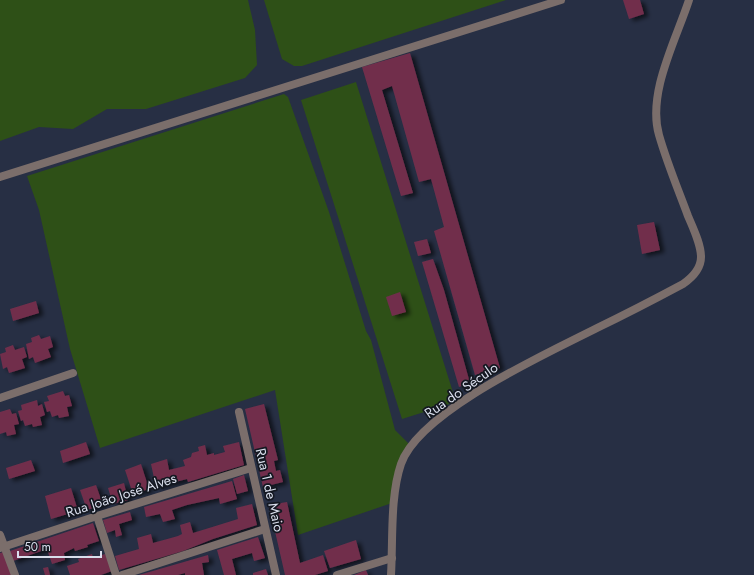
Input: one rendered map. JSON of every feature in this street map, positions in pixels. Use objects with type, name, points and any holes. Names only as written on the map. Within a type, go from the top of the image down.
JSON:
[{"type":"street","points":[[0,177],[560,0]]},
{"type":"street","name":"Rua do Século","points":[[391,575],[395,492],[401,463],[418,437],[448,412],[510,372],[635,310],[689,280],[694,274],[700,262],[701,255],[659,134],[656,113],[659,88],[688,0]]},
{"type":"street","points":[[0,398],[73,373]]},
{"type":"street","name":"Rua 1 de Maio","points":[[239,412],[276,575]]},
{"type":"street","name":"Rua João José Alves","points":[[2,548],[97,516],[251,468]]},
{"type":"street","points":[[97,516],[116,575]]},
{"type":"street","points":[[122,575],[265,529]]},
{"type":"street","points":[[0,535],[2,548],[15,575]]},
{"type":"street","points":[[337,575],[392,558]]},
{"type":"green space","points":[[0,0],[248,0],[255,30],[257,65],[245,78],[146,109],[107,109],[73,129],[39,127],[0,141]]},
{"type":"green space","points":[[264,0],[506,0],[302,66],[294,66],[282,59]]},
{"type":"green space","points":[[356,82],[456,402],[402,419],[301,100]]},
{"type":"green space","points":[[284,94],[288,97],[329,212],[366,331],[371,340],[395,430],[412,447],[401,463],[395,502],[298,535],[275,390],[100,448],[70,349],[39,210],[27,176]]},
{"type":"building","points":[[623,0],[640,0],[644,14],[629,19]]},
{"type":"building","points":[[410,53],[500,368],[475,375],[434,231],[444,227],[431,179],[419,182],[392,86],[382,90],[413,193],[401,196],[362,67]]},
{"type":"building","points":[[654,222],[660,250],[642,254],[637,225]]},
{"type":"building","points":[[427,239],[431,253],[418,256],[414,242]]},
{"type":"building","points":[[433,259],[444,290],[470,383],[459,387],[422,262]]},
{"type":"building","points":[[400,292],[406,312],[392,316],[386,297]]},
{"type":"building","points":[[36,301],[39,313],[13,321],[10,309]]},
{"type":"building","points":[[39,335],[41,339],[50,336],[53,347],[48,349],[51,357],[35,363],[33,357],[29,359],[26,344],[32,342],[31,338]]},
{"type":"building","points":[[13,345],[15,350],[24,347],[27,357],[22,359],[25,368],[9,373],[7,367],[3,369],[0,354],[6,352],[5,348]]},
{"type":"building","points":[[63,391],[65,396],[69,395],[72,406],[67,407],[69,416],[59,418],[58,415],[52,417],[50,411],[47,412],[44,402],[49,401],[47,396]]},
{"type":"building","points":[[37,400],[38,406],[42,404],[45,415],[40,417],[42,425],[33,427],[32,424],[25,426],[23,420],[21,421],[18,411],[22,410],[21,405]]},
{"type":"building","points":[[264,404],[278,460],[274,461],[276,471],[280,470],[283,482],[263,487],[245,409]]},
{"type":"building","points":[[10,409],[12,414],[16,413],[19,424],[14,425],[16,434],[7,436],[6,432],[0,434],[0,412]]},
{"type":"building","points":[[86,442],[90,454],[63,463],[60,451]]},
{"type":"building","points":[[239,442],[244,465],[188,482],[187,479],[156,487],[151,464],[167,459],[169,470],[185,466],[183,460],[191,457],[192,453],[199,451],[198,447],[205,445],[207,455],[214,453],[214,455],[225,452],[223,446]]},
{"type":"building","points":[[31,460],[35,471],[9,479],[6,468]]},
{"type":"building","points":[[141,464],[149,489],[133,494],[125,470]]},
{"type":"building","points":[[244,475],[248,491],[237,494],[233,479]]},
{"type":"building","points":[[232,481],[237,499],[220,504],[219,498],[187,505],[172,510],[175,519],[163,522],[160,514],[146,517],[144,507]]},
{"type":"building","points":[[124,483],[128,500],[113,504],[108,488]]},
{"type":"building","points":[[96,485],[103,505],[87,510],[80,490]]},
{"type":"building","points":[[71,488],[78,511],[51,519],[45,496]]},
{"type":"building","points":[[287,502],[300,563],[323,555],[328,571],[315,575],[285,575],[269,505]]},
{"type":"building","points":[[252,504],[257,525],[213,539],[183,551],[119,570],[115,556],[139,549],[137,538],[151,534],[153,543],[178,536],[182,534],[180,525],[190,522],[193,533],[238,519],[236,508]]},
{"type":"building","points":[[130,512],[132,520],[119,524],[122,535],[116,537],[115,530],[107,533],[103,520]]},
{"type":"building","points":[[93,523],[99,541],[87,545],[88,547],[75,551],[74,548],[64,553],[65,560],[52,564],[47,549],[13,561],[10,551]]},
{"type":"building","points":[[258,537],[265,558],[254,561],[252,553],[232,559],[236,575],[224,575],[217,550]]},
{"type":"building","points":[[356,540],[361,559],[330,568],[324,551]]},
{"type":"building","points":[[3,552],[12,575],[0,575],[0,553]]},
{"type":"building","points":[[92,554],[93,558],[105,554],[112,571],[101,575],[70,575],[67,566],[79,562],[78,559]]},
{"type":"building","points":[[208,555],[209,562],[202,563],[204,575],[185,575],[185,573],[178,575],[139,575]]},
{"type":"building","points":[[48,567],[50,575],[45,575],[43,568]]},
{"type":"building","points":[[266,569],[268,575],[253,575],[253,573]]},
{"type":"building","points":[[366,570],[368,575],[354,575]]}]
